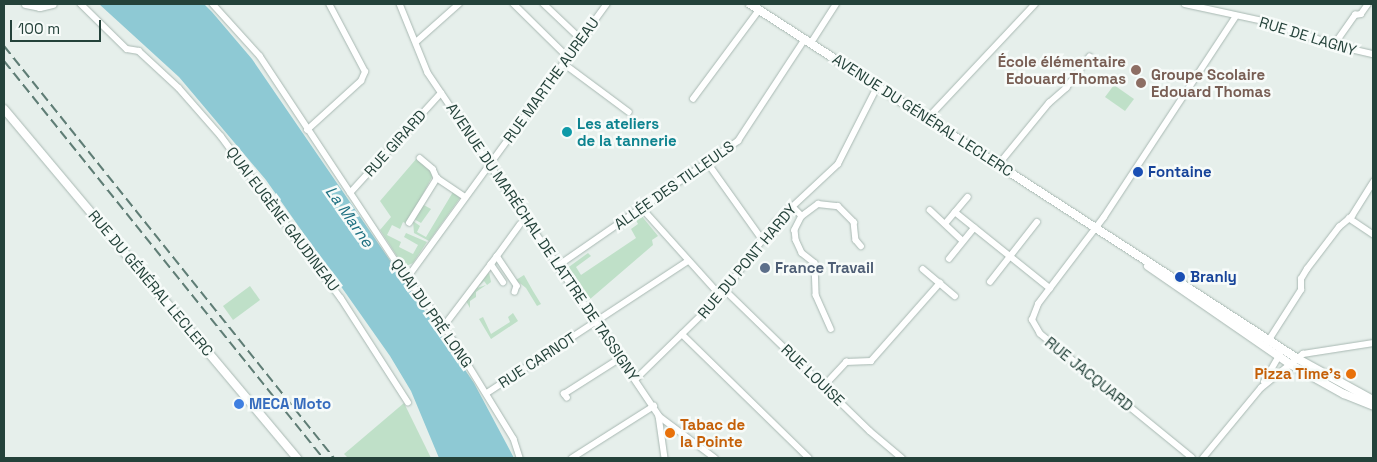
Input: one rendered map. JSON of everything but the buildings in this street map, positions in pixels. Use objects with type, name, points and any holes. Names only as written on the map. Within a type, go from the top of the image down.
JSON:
[{"type":"main road","points":[[26,4],[40,7],[53,4]]},
{"type":"main road","name":"AVENUE DU GÉNÉRAL LECLERC","points":[[750,4],[1270,339],[1290,364],[1344,394],[1373,406]]},
{"type":"main road","name":"RUE DU GÉNÉRAL LECLERC","points":[[4,109],[298,458]]},
{"type":"main road","name":"AVENUE DU GÉNÉRAL LECLERC","points":[[1096,228],[1265,347],[1298,359],[1373,400]]},
{"type":"street","name":"QUAI EUGÈNE GAUDINEAU","points":[[81,4],[127,49],[139,51],[179,88],[221,136],[355,318],[408,402]]},
{"type":"street","name":"QUAI DU PRÉ LONG","points":[[213,4],[260,56],[307,130],[407,278],[444,326],[514,439],[520,458]]},
{"type":"street","points":[[307,130],[361,81],[365,72],[330,4]]},
{"type":"street","name":"AVENUE DU MARÉCHAL DE LATTRE DE TASSIGNY","points":[[400,4],[428,73],[622,357],[659,416],[715,458]]},
{"type":"street","points":[[416,42],[459,4]]},
{"type":"street","points":[[514,4],[568,57]]},
{"type":"street","points":[[544,4],[581,39]]},
{"type":"street","name":"RUE MARTHE AUREAU","points":[[407,278],[607,4]]},
{"type":"street","name":"ALLÉE DES TILLEULS","points":[[559,266],[708,163],[744,134],[836,4]]},
{"type":"street","points":[[928,118],[1035,4]]},
{"type":"street","name":"RUE DE LAGNY","points":[[1185,4],[1268,22],[1334,45],[1373,54]]},
{"type":"street","points":[[1334,45],[1355,15],[1361,14],[1368,4]]},
{"type":"street","points":[[693,99],[759,10]]},
{"type":"street","name":"RUE JACQUARD","points":[[1192,458],[1040,334],[1032,320],[1033,312],[1096,228],[1236,16]]},
{"type":"street","points":[[999,164],[1049,103],[1066,88],[1089,57]]},
{"type":"street","points":[[563,63],[629,112]]},
{"type":"street","name":"RUE DU PONT HARDY","points":[[636,379],[721,296],[762,239],[792,206],[838,164],[878,86]]},
{"type":"street","name":"RUE GIRARD","points":[[350,193],[440,92]]},
{"type":"street","points":[[420,158],[433,169],[437,178],[465,197]]},
{"type":"street","points":[[708,163],[762,239]]},
{"type":"street","points":[[409,223],[437,178]]},
{"type":"street","points":[[1265,347],[1301,290],[1301,279],[1307,269],[1349,218],[1373,182]]},
{"type":"street","points":[[945,224],[968,197]]},
{"type":"street","points":[[831,329],[816,295],[815,263],[802,253],[796,240],[795,230],[802,216],[818,204],[838,206],[854,222],[856,240],[861,246]]},
{"type":"street","points":[[792,206],[802,216]]},
{"type":"street","points":[[642,208],[721,296]]},
{"type":"street","points":[[930,210],[963,241]]},
{"type":"street","points":[[955,212],[1050,288]]},
{"type":"street","points":[[1349,218],[1373,234]]},
{"type":"street","points":[[990,282],[1037,222]]},
{"type":"street","points":[[444,326],[520,224]]},
{"type":"street","points":[[949,259],[974,228]]},
{"type":"street","points":[[498,256],[517,286],[515,292]]},
{"type":"street","name":"RUE CARNOT","points":[[487,393],[688,261]]},
{"type":"street","points":[[491,264],[503,282]]},
{"type":"street","points":[[923,269],[955,296]]},
{"type":"street","points":[[824,386],[846,362],[870,361],[940,283]]},
{"type":"street","name":"RUE LOUISE","points":[[725,290],[870,431],[902,458]]},
{"type":"street","points":[[682,334],[809,458]]},
{"type":"street","points":[[1261,388],[1290,364],[1310,351],[1373,344]]},
{"type":"street","points":[[1203,458],[1261,388],[1281,353]]},
{"type":"street","points":[[567,398],[564,394],[622,357]]},
{"type":"street","points":[[572,458],[654,406]]},
{"type":"street","points":[[659,416],[665,458]]},
{"type":"green space","points":[[1114,85],[1134,99],[1125,111],[1105,97]]},
{"type":"green space","points":[[417,158],[433,173],[432,177],[407,224],[403,222],[400,229],[392,225],[387,235],[401,242],[399,247],[413,254],[418,245],[404,237],[406,233],[427,242],[413,263],[404,267],[380,230],[391,217],[380,201]]},
{"type":"green space","points":[[453,192],[460,198],[429,241],[414,233],[413,221],[420,226],[417,232],[426,237]]},
{"type":"green space","points":[[422,204],[431,209],[421,223],[414,219]]},
{"type":"green space","points":[[640,214],[658,236],[652,240],[653,245],[589,300],[566,269],[588,253],[591,256],[576,267],[581,275],[636,238],[631,229],[638,224],[635,218]]},
{"type":"green space","points":[[489,272],[491,282],[487,285],[484,281],[477,288],[486,285],[476,292],[476,297],[470,301],[470,308],[466,301]]},
{"type":"green space","points":[[524,275],[541,304],[537,306],[526,288],[516,280]]},
{"type":"green space","points":[[250,286],[260,300],[233,320],[223,306]]},
{"type":"green space","points":[[513,313],[518,321],[491,339],[479,319],[483,317],[491,334],[510,322],[508,317]]},
{"type":"green space","points":[[404,403],[431,458],[348,458],[344,454]]},
{"type":"water","name":"La Marne","points":[[99,4],[204,4],[212,12],[252,59],[474,383],[514,458],[439,458],[411,391],[390,356],[266,180],[179,77]]},
{"type":"railway","points":[[4,46],[334,458]]},
{"type":"railway","points":[[4,61],[323,458]]},
{"type":"place","name":"École élémentaire Edouard Thomas","points":[[1136,70]]},
{"type":"place","name":"Groupe Scolaire Edouard Thomas","points":[[1141,83]]},
{"type":"place","name":"Les ateliers de la tannerie","points":[[567,132]]},
{"type":"place","name":"Fontaine","points":[[1138,172]]},
{"type":"place","name":"France Travail","points":[[765,268]]},
{"type":"place","name":"Branly","points":[[1180,277]]},
{"type":"place","name":"Pizza Time's","points":[[1351,374]]},
{"type":"place","name":"MECA Moto","points":[[239,404]]},
{"type":"place","name":"Tabac de la Pointe","points":[[670,433]]}]
